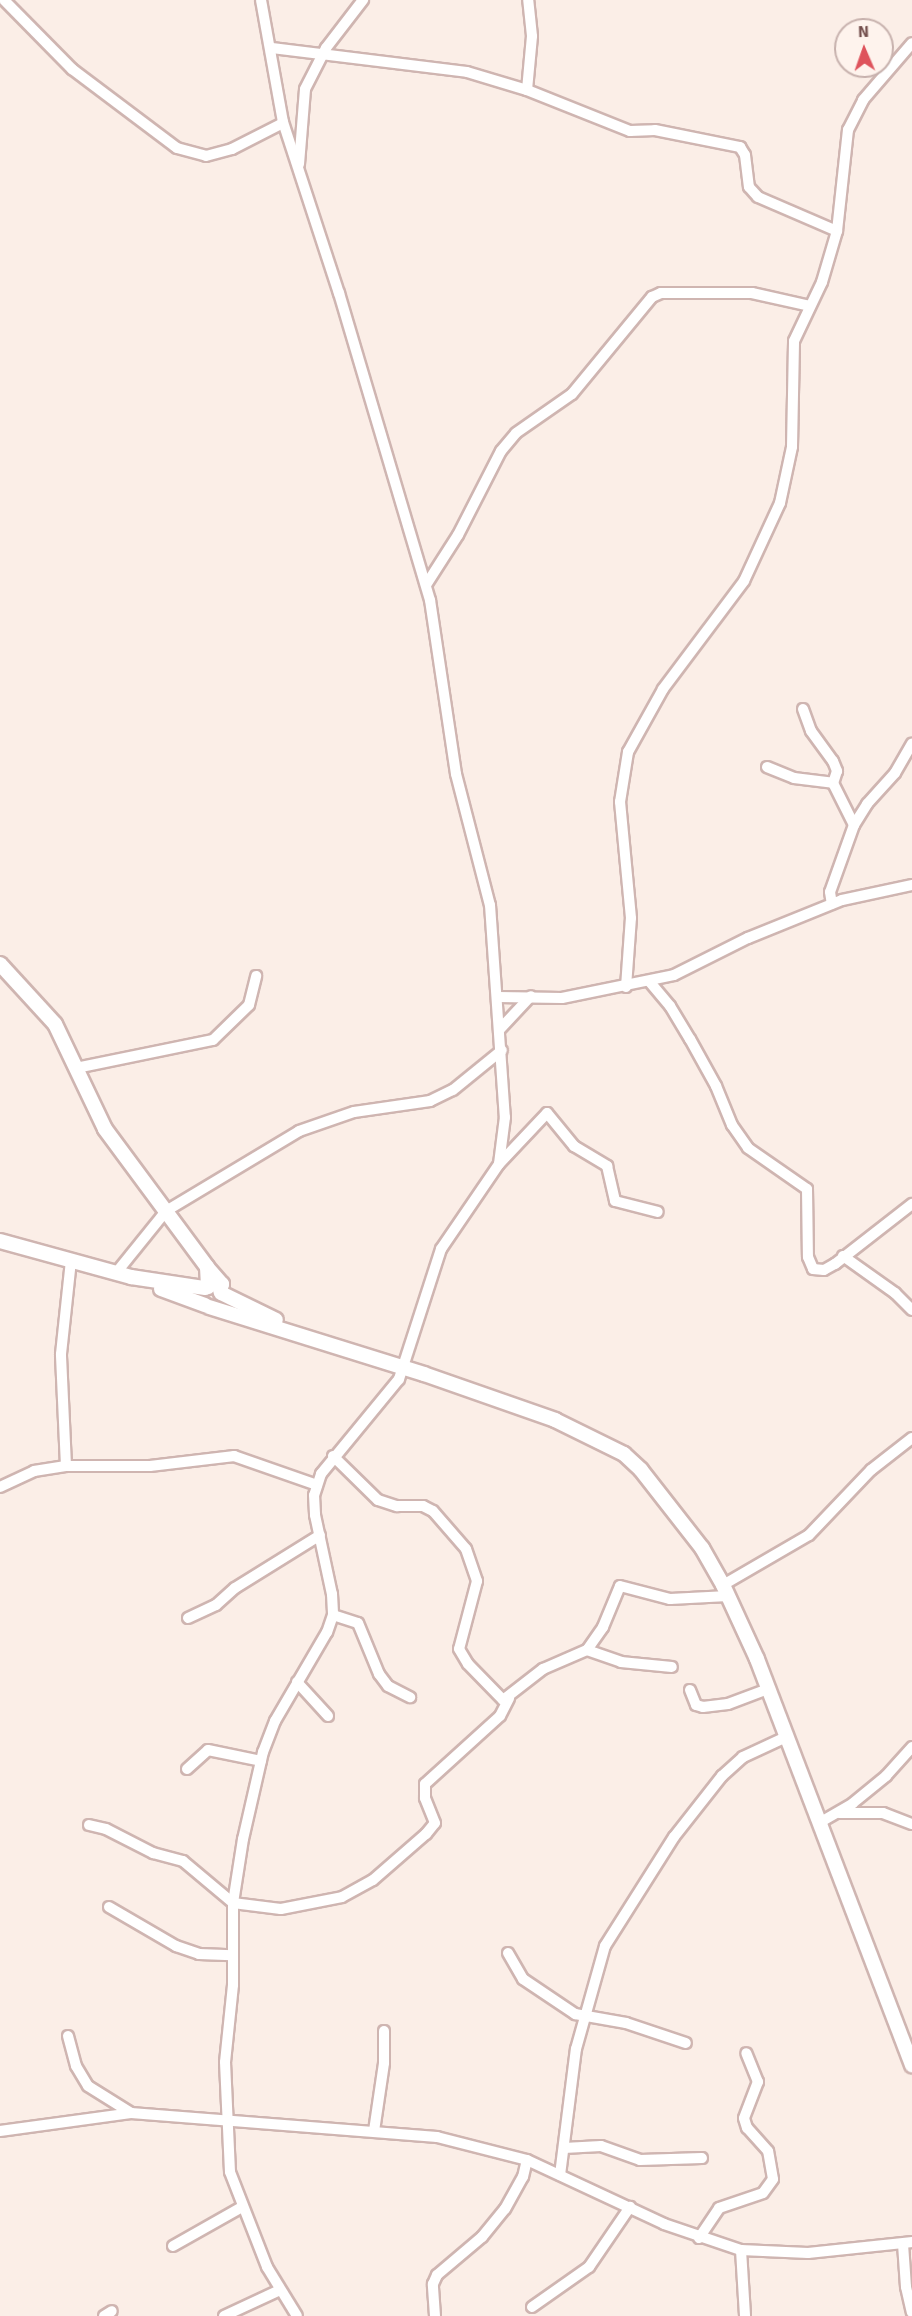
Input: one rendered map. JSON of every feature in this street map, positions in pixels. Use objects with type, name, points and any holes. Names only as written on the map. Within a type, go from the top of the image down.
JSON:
[{"type":"main road","points":[[0,964],[55,1024],[105,1129],[207,1267],[213,1290],[220,1302],[207,1306]]},
{"type":"main road","points":[[0,1241],[131,1277],[213,1290],[310,1337]]},
{"type":"main road","points":[[131,1277],[207,1306],[405,1368],[555,1420],[624,1454],[662,1492],[726,1590],[768,1689],[912,2065]]},
{"type":"street","points":[[4,0],[72,69],[177,148],[206,156],[232,149],[283,123]]},
{"type":"street","points":[[261,0],[272,48],[283,123],[339,293],[426,585],[439,641],[456,774],[490,905],[505,1117],[499,1164]]},
{"type":"street","points":[[299,174],[305,89],[322,54],[363,0]]},
{"type":"street","points":[[527,90],[532,36],[528,0]]},
{"type":"street","points":[[626,987],[631,918],[620,802],[628,752],[663,689],[744,581],[780,503],[792,447],[794,341],[822,282],[837,231],[848,130],[863,100],[912,43]]},
{"type":"street","points":[[272,48],[467,72],[527,90],[630,131],[654,130],[740,147],[745,155],[749,187],[758,197],[837,231]]},
{"type":"street","points":[[426,585],[458,535],[501,451],[516,433],[572,394],[652,297],[661,293],[752,293],[810,306]]},
{"type":"street","points":[[803,709],[811,730],[837,771],[833,783],[854,825]]},
{"type":"street","points":[[832,904],[831,892],[854,825],[867,804],[895,773],[912,743]]},
{"type":"street","points":[[767,767],[794,778],[833,783]]},
{"type":"street","points":[[498,997],[562,998],[626,987],[674,975],[748,938],[832,904],[912,885]]},
{"type":"street","points":[[76,1068],[213,1040],[249,1005],[256,976]]},
{"type":"street","points":[[649,981],[670,1006],[695,1047],[732,1125],[748,1148],[807,1189],[808,1257],[813,1269],[824,1270],[912,1204]]},
{"type":"street","points":[[500,1029],[531,996]]},
{"type":"street","points":[[116,1273],[166,1211],[320,1122],[375,1108],[411,1106],[453,1090],[502,1050]]},
{"type":"street","points":[[297,2316],[280,2290],[242,2206],[230,2172],[225,2062],[233,1903],[261,1761],[275,1720],[327,1632],[333,1615],[315,1515],[317,1485],[333,1456],[375,1413],[405,1368],[428,1282],[441,1249],[499,1164],[547,1113],[574,1146],[607,1166],[615,1201],[658,1212]]},
{"type":"street","points":[[843,1256],[895,1293],[912,1310]]},
{"type":"street","points":[[66,1466],[61,1354],[71,1261]]},
{"type":"street","points":[[89,1824],[106,1829],[153,1853],[183,1861],[233,1903],[281,1909],[316,1904],[342,1897],[374,1880],[435,1823],[425,1798],[425,1784],[500,1716],[509,1698],[543,1669],[587,1650],[603,1627],[620,1586],[630,1586],[670,1599],[726,1590],[809,1535],[871,1470],[912,1438]]},
{"type":"street","points":[[0,1487],[34,1471],[66,1466],[150,1466],[234,1456],[317,1485]]},
{"type":"street","points":[[333,1456],[378,1500],[397,1506],[423,1506],[433,1511],[466,1549],[473,1562],[476,1589],[458,1640],[459,1649],[499,1698],[509,1698]]},
{"type":"street","points":[[188,1618],[216,1605],[235,1588],[320,1535]]},
{"type":"street","points":[[333,1615],[358,1623],[379,1674],[388,1686],[410,1697]]},
{"type":"street","points":[[587,1650],[621,1662],[672,1666]]},
{"type":"street","points":[[297,1682],[328,1716]]},
{"type":"street","points":[[690,1690],[696,1705],[704,1707],[728,1704],[768,1689]]},
{"type":"street","points":[[560,2175],[576,2049],[605,1946],[674,1837],[722,1776],[743,1757],[786,1737]]},
{"type":"street","points":[[819,1822],[839,1813],[886,1776],[912,1747]]},
{"type":"street","points":[[187,1769],[208,1750],[261,1761]]},
{"type":"street","points":[[839,1813],[883,1813],[912,1824]]},
{"type":"street","points":[[109,1907],[176,1946],[199,1954],[232,1955]]},
{"type":"street","points":[[508,1953],[523,1978],[585,2017],[626,2023],[686,2043]]},
{"type":"street","points":[[375,2131],[384,2063],[384,2031]]},
{"type":"street","points":[[68,2036],[76,2066],[88,2086],[131,2113]]},
{"type":"street","points":[[699,2238],[719,2208],[763,2193],[773,2179],[768,2151],[747,2128],[744,2118],[758,2082],[746,2053]]},
{"type":"street","points":[[0,2131],[94,2115],[131,2113],[437,2137],[527,2160],[699,2238],[741,2250],[808,2253],[908,2243],[906,2288],[912,2312]]},
{"type":"street","points":[[564,2148],[601,2146],[640,2160],[702,2158]]},
{"type":"street","points":[[435,2316],[433,2284],[437,2275],[482,2237],[505,2209],[527,2160]]},
{"type":"street","points":[[173,2246],[242,2206]]},
{"type":"street","points":[[532,2307],[589,2267],[630,2207]]},
{"type":"street","points":[[741,2250],[745,2316]]},
{"type":"street","points":[[224,2316],[280,2290]]}]
